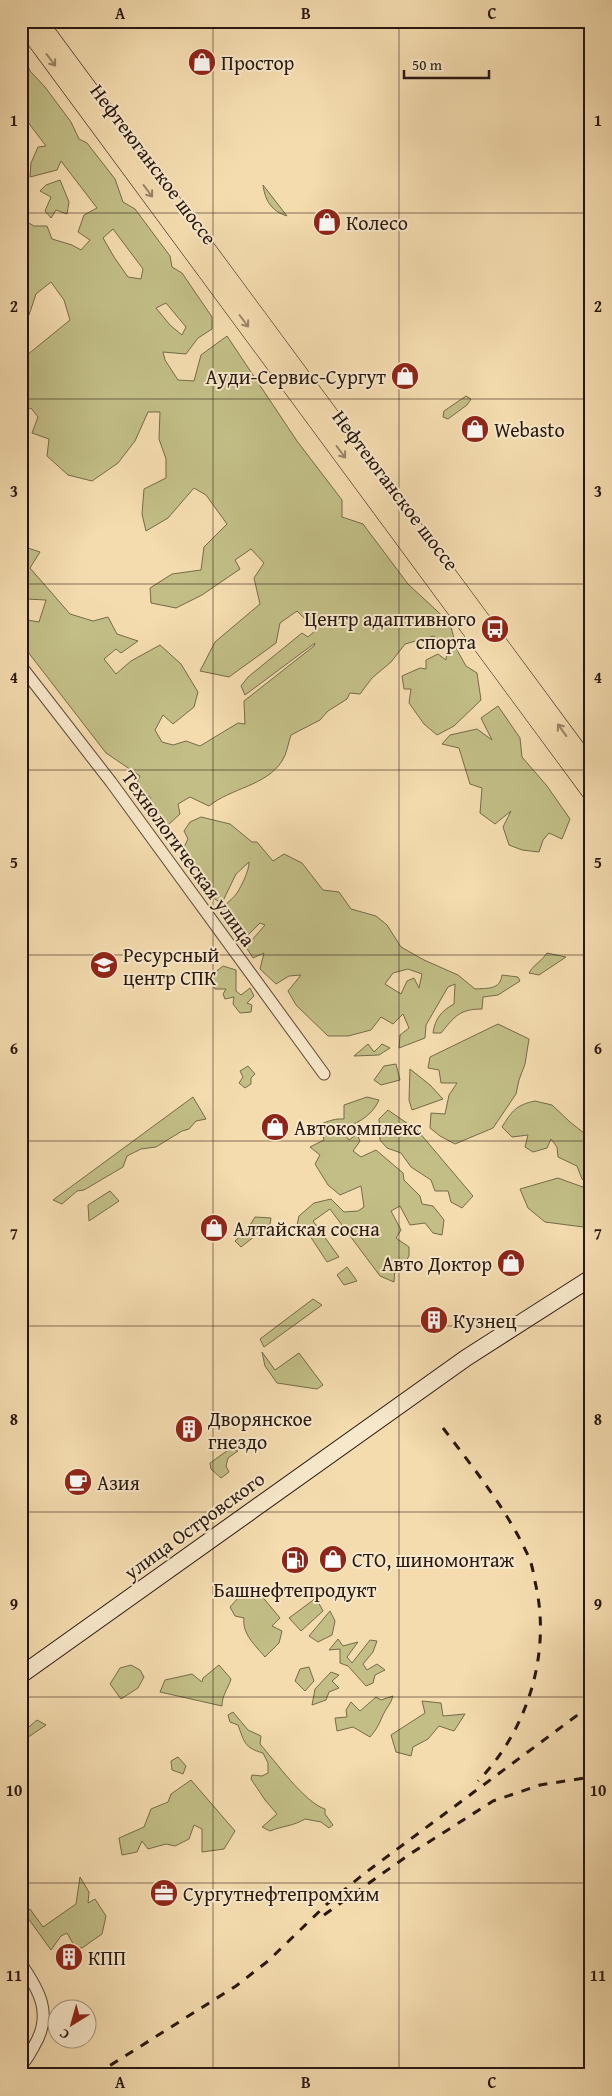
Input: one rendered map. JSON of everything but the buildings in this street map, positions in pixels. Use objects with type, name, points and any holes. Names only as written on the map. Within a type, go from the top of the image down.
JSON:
[{"type":"main road","name":"Нефтеюганское шоссе","points":[[22,21],[591,792]]},
{"type":"main road","name":"Нефтеюганское шоссе","points":[[38,21],[591,769]]},
{"type":"main road","name":"улица Островского","points":[[21,1675],[466,1358],[591,1278]]},
{"type":"street","name":"Технологическая улица","points":[[21,666],[117,790],[324,1074]]},
{"type":"street","points":[[21,1964],[36,1986],[44,2014],[42,2033],[21,2065]]},
{"type":"shaded area","points":[[21,51],[30,71],[45,87],[71,122],[79,139],[87,143],[115,179],[123,202],[135,209],[170,256],[172,267],[182,273],[212,317],[212,329],[198,338],[186,354],[163,352],[165,360],[178,380],[194,381],[201,355],[227,336],[297,441],[342,500],[342,517],[363,524],[408,584],[450,623],[457,650],[466,666],[477,673],[481,700],[454,726],[437,735],[424,724],[409,703],[411,689],[404,689],[402,676],[420,668],[426,669],[426,660],[438,654],[446,660],[447,648],[434,636],[405,644],[391,662],[372,678],[360,694],[350,693],[347,699],[328,711],[320,720],[291,735],[284,758],[267,776],[227,795],[209,806],[190,797],[178,804],[180,814],[168,825],[156,821],[152,812],[150,797],[139,792],[136,785],[140,776],[106,753],[21,643],[21,619],[39,622],[46,600],[26,599],[21,596],[21,542],[25,547],[40,552],[30,568],[70,614],[93,621],[108,617],[117,634],[138,641],[121,653],[116,649],[104,659],[116,674],[131,661],[160,645],[181,664],[198,692],[194,707],[173,724],[163,715],[155,730],[162,742],[173,745],[186,741],[200,746],[238,723],[245,724],[244,701],[314,646],[315,643],[245,695],[241,686],[248,677],[302,633],[308,637],[316,630],[297,611],[280,623],[276,643],[229,677],[200,671],[215,642],[260,604],[254,578],[264,563],[251,549],[235,560],[240,569],[202,595],[176,608],[151,603],[150,588],[172,574],[201,570],[204,547],[227,524],[206,495],[194,488],[168,518],[146,531],[142,514],[144,489],[166,478],[166,459],[159,439],[160,412],[148,412],[135,441],[118,463],[92,481],[68,475],[47,456],[49,439],[32,433],[38,417],[31,408],[21,413],[21,360],[70,320],[64,300],[51,282],[36,294],[29,315],[21,320],[21,198],[24,201],[22,219],[34,226],[47,226],[52,239],[81,250],[90,240],[78,232],[84,215],[97,208],[61,161],[57,170],[30,177],[31,163],[38,147],[46,146],[21,113]],"holes":[[[113,229],[143,269],[141,279],[128,277],[103,238]],[[166,303],[186,327],[182,335],[170,325],[156,308]]]},
{"type":"shaded area","points":[[60,180],[69,202],[67,214],[56,210],[51,218],[45,211],[51,197],[40,191],[46,185]]},
{"type":"shaded area","points":[[263,185],[287,216],[273,208],[265,195]]},
{"type":"shaded area","points":[[466,396],[471,399],[467,405],[448,419],[443,417],[444,411]]},
{"type":"shaded area","points":[[498,706],[520,738],[522,757],[547,786],[570,819],[562,839],[549,833],[543,840],[539,852],[522,850],[509,845],[503,827],[511,811],[495,824],[480,813],[482,788],[470,784],[459,748],[442,744],[450,735],[477,729],[492,740],[481,718]]},
{"type":"shaded area","points":[[201,817],[230,824],[252,842],[257,842],[273,861],[284,854],[302,863],[323,890],[339,892],[351,909],[376,916],[387,925],[401,947],[424,960],[458,975],[475,989],[496,986],[501,980],[502,975],[518,977],[520,981],[498,995],[483,997],[482,1009],[463,1012],[454,1018],[441,1033],[433,1033],[439,1016],[454,1004],[455,984],[448,987],[426,1025],[425,1038],[399,1048],[400,1035],[409,1028],[403,1014],[393,1024],[381,1017],[371,1030],[348,1036],[328,1036],[296,1005],[288,991],[301,975],[289,976],[276,984],[260,969],[264,953],[253,958],[246,947],[265,925],[260,923],[248,935],[235,930],[236,918],[230,919],[222,916],[225,905],[237,893],[243,882],[249,862],[236,874],[222,903],[216,900],[208,892],[183,849],[188,839],[184,831],[190,822]],"holes":[[[408,969],[422,974],[419,988],[414,978],[407,981],[401,994],[385,984],[393,973]]]},
{"type":"shaded area","points":[[547,953],[566,957],[539,975],[529,973],[533,967]]},
{"type":"shaded area","points":[[223,966],[236,970],[236,991],[241,995],[250,988],[254,996],[247,1003],[252,1005],[251,1012],[240,1013],[233,1004],[234,997],[225,999],[223,994],[226,989],[215,989],[208,978]]},
{"type":"shaded area","points":[[498,1024],[529,1039],[525,1064],[516,1094],[493,1128],[455,1144],[430,1128],[431,1113],[445,1114],[449,1095],[457,1083],[441,1083],[439,1070],[428,1068],[430,1057]]},
{"type":"shaded area","points":[[368,1044],[374,1052],[382,1044],[390,1048],[379,1055],[354,1056]]},
{"type":"shaded area","points":[[396,1064],[400,1080],[381,1085],[374,1080],[384,1066]]},
{"type":"shaded area","points":[[248,1066],[255,1074],[251,1078],[251,1084],[245,1088],[239,1083],[243,1077],[240,1071]]},
{"type":"shaded area","points":[[410,1069],[430,1085],[443,1099],[412,1110],[409,1100]]},
{"type":"shaded area","points":[[193,1097],[206,1119],[196,1121],[189,1129],[182,1131],[156,1147],[141,1149],[127,1156],[123,1167],[84,1190],[77,1191],[62,1204],[53,1200]]},
{"type":"shaded area","points":[[367,1097],[379,1100],[366,1117],[347,1127],[346,1136],[349,1140],[357,1134],[360,1141],[353,1151],[361,1157],[376,1150],[403,1173],[404,1180],[420,1196],[422,1204],[433,1206],[444,1220],[442,1235],[433,1233],[425,1223],[410,1225],[400,1206],[391,1211],[401,1230],[396,1238],[409,1247],[409,1256],[402,1268],[395,1267],[394,1282],[380,1276],[330,1209],[313,1221],[339,1257],[327,1262],[310,1236],[303,1234],[297,1225],[299,1216],[314,1203],[331,1199],[344,1212],[358,1211],[364,1207],[361,1186],[340,1195],[328,1185],[315,1164],[320,1155],[310,1147],[324,1140],[322,1132],[311,1136],[311,1129],[331,1120],[344,1119],[344,1105]]},
{"type":"shaded area","points":[[535,1101],[552,1105],[584,1133],[591,1145],[591,1187],[582,1179],[577,1166],[558,1157],[557,1147],[551,1139],[547,1148],[533,1152],[525,1147],[528,1135],[512,1137],[502,1127],[515,1110],[523,1104]]},
{"type":"shaded area","points":[[388,1110],[418,1131],[473,1196],[462,1208],[451,1202],[448,1191],[435,1191],[431,1180],[411,1167],[401,1153],[387,1148],[380,1140],[379,1119]]},
{"type":"shaded area","points":[[558,1178],[591,1190],[591,1228],[545,1222],[528,1208],[520,1189]]},
{"type":"shaded area","points":[[110,1191],[119,1201],[89,1221],[88,1205]]},
{"type":"shaded area","points":[[255,1217],[271,1218],[270,1224],[241,1247],[235,1241],[247,1230]]},
{"type":"shaded area","points":[[347,1267],[357,1281],[344,1285],[337,1275]]},
{"type":"shaded area","points":[[313,1299],[322,1305],[264,1347],[260,1339]]},
{"type":"shaded area","points":[[262,1352],[275,1370],[299,1353],[323,1385],[317,1389],[277,1383],[265,1366]]},
{"type":"shaded area","points":[[231,1448],[238,1451],[228,1458],[226,1466],[229,1472],[221,1478],[211,1469],[210,1463]]},
{"type":"shaded area","points":[[252,1585],[251,1595],[260,1594],[280,1618],[272,1626],[282,1631],[279,1643],[265,1657],[247,1634],[244,1618],[235,1616],[230,1607]]},
{"type":"shaded area","points":[[316,1598],[323,1611],[301,1631],[289,1618]]},
{"type":"shaded area","points":[[330,1611],[335,1621],[332,1635],[318,1642],[309,1636]]},
{"type":"shaded area","points":[[338,1639],[343,1646],[358,1642],[347,1657],[352,1663],[370,1640],[377,1641],[373,1652],[363,1664],[367,1670],[377,1664],[385,1670],[375,1675],[373,1683],[366,1686],[348,1666],[340,1663],[340,1649],[329,1650]]},
{"type":"shaded area","points":[[131,1665],[140,1670],[144,1677],[138,1688],[121,1699],[110,1684],[120,1668]]},
{"type":"shaded area","points":[[219,1665],[231,1679],[224,1695],[222,1706],[160,1692],[165,1680],[192,1674],[202,1682],[203,1678]]},
{"type":"shaded area","points":[[309,1667],[314,1681],[305,1691],[295,1681],[300,1669]]},
{"type":"shaded area","points":[[331,1672],[339,1675],[332,1681],[339,1688],[329,1692],[326,1700],[312,1705],[315,1689]]},
{"type":"shaded area","points":[[393,1696],[378,1726],[370,1737],[353,1727],[337,1731],[335,1718],[347,1717],[346,1710],[351,1702],[360,1711],[376,1697],[381,1700]]},
{"type":"shaded area","points":[[422,1701],[441,1703],[443,1716],[465,1714],[454,1731],[439,1726],[428,1739],[413,1747],[411,1756],[396,1752],[391,1735],[425,1713]]},
{"type":"shaded area","points":[[233,1712],[248,1730],[261,1736],[260,1744],[309,1799],[325,1809],[325,1814],[333,1825],[329,1828],[321,1822],[305,1819],[270,1831],[262,1827],[277,1814],[251,1779],[252,1775],[262,1776],[268,1773],[268,1763],[263,1753],[248,1746],[238,1725],[230,1722],[228,1715]]},
{"type":"shaded area","points":[[37,1720],[46,1725],[24,1740],[23,1732]]},
{"type":"shaded area","points":[[178,1757],[186,1766],[183,1774],[172,1770],[171,1761]]},
{"type":"shaded area","points":[[191,1780],[235,1831],[224,1849],[202,1852],[202,1829],[194,1825],[189,1839],[175,1846],[166,1844],[148,1849],[142,1841],[137,1852],[122,1855],[119,1838],[144,1827],[151,1809],[168,1802],[171,1794]]},
{"type":"shaded area","points":[[80,1877],[89,1892],[88,1903],[95,1899],[106,1916],[102,1934],[82,1948],[75,1947],[67,1933],[61,1936],[51,1950],[25,1914],[30,1909],[43,1927],[76,1904]]},
{"type":"railway","points":[[443,1428],[491,1492],[522,1542],[532,1566],[540,1612],[540,1639],[537,1665],[531,1691],[522,1716],[510,1739],[478,1781]]},
{"type":"railway","points":[[95,2075],[236,1986],[268,1961],[327,1904],[365,1873],[591,1705]]},
{"type":"railway","points":[[324,1915],[410,1854],[493,1801],[540,1785],[591,1777]]},
{"type":"place","name":"Простор","points":[[202,62]]},
{"type":"place","name":"Колесо","points":[[327,222]]},
{"type":"place","name":"Ауди-Сервис-Сургут","points":[[405,376]]},
{"type":"place","name":"Webasto","points":[[475,429]]},
{"type":"place","name":"Центр адаптивного спорта","points":[[495,629]]},
{"type":"place","name":"Ресурсный центр СПК","points":[[104,965]]},
{"type":"place","name":"Автокомплекс","points":[[275,1127]]},
{"type":"place","name":"Алтайская сосна","points":[[214,1228]]},
{"type":"place","name":"Авто Доктор","points":[[511,1263]]},
{"type":"place","name":"Кузнец","points":[[434,1320]]},
{"type":"place","name":"Дворянское гнездо","points":[[189,1429]]},
{"type":"place","name":"Азия","points":[[78,1482]]},
{"type":"place","name":"СТО, шиномонтаж","points":[[333,1559]]},
{"type":"place","name":"Башнефтепродукт","points":[[295,1560]]},
{"type":"place","name":"Сургутнефтепромхим","points":[[164,1893]]},
{"type":"place","name":"КПП","points":[[69,1957]]}]
